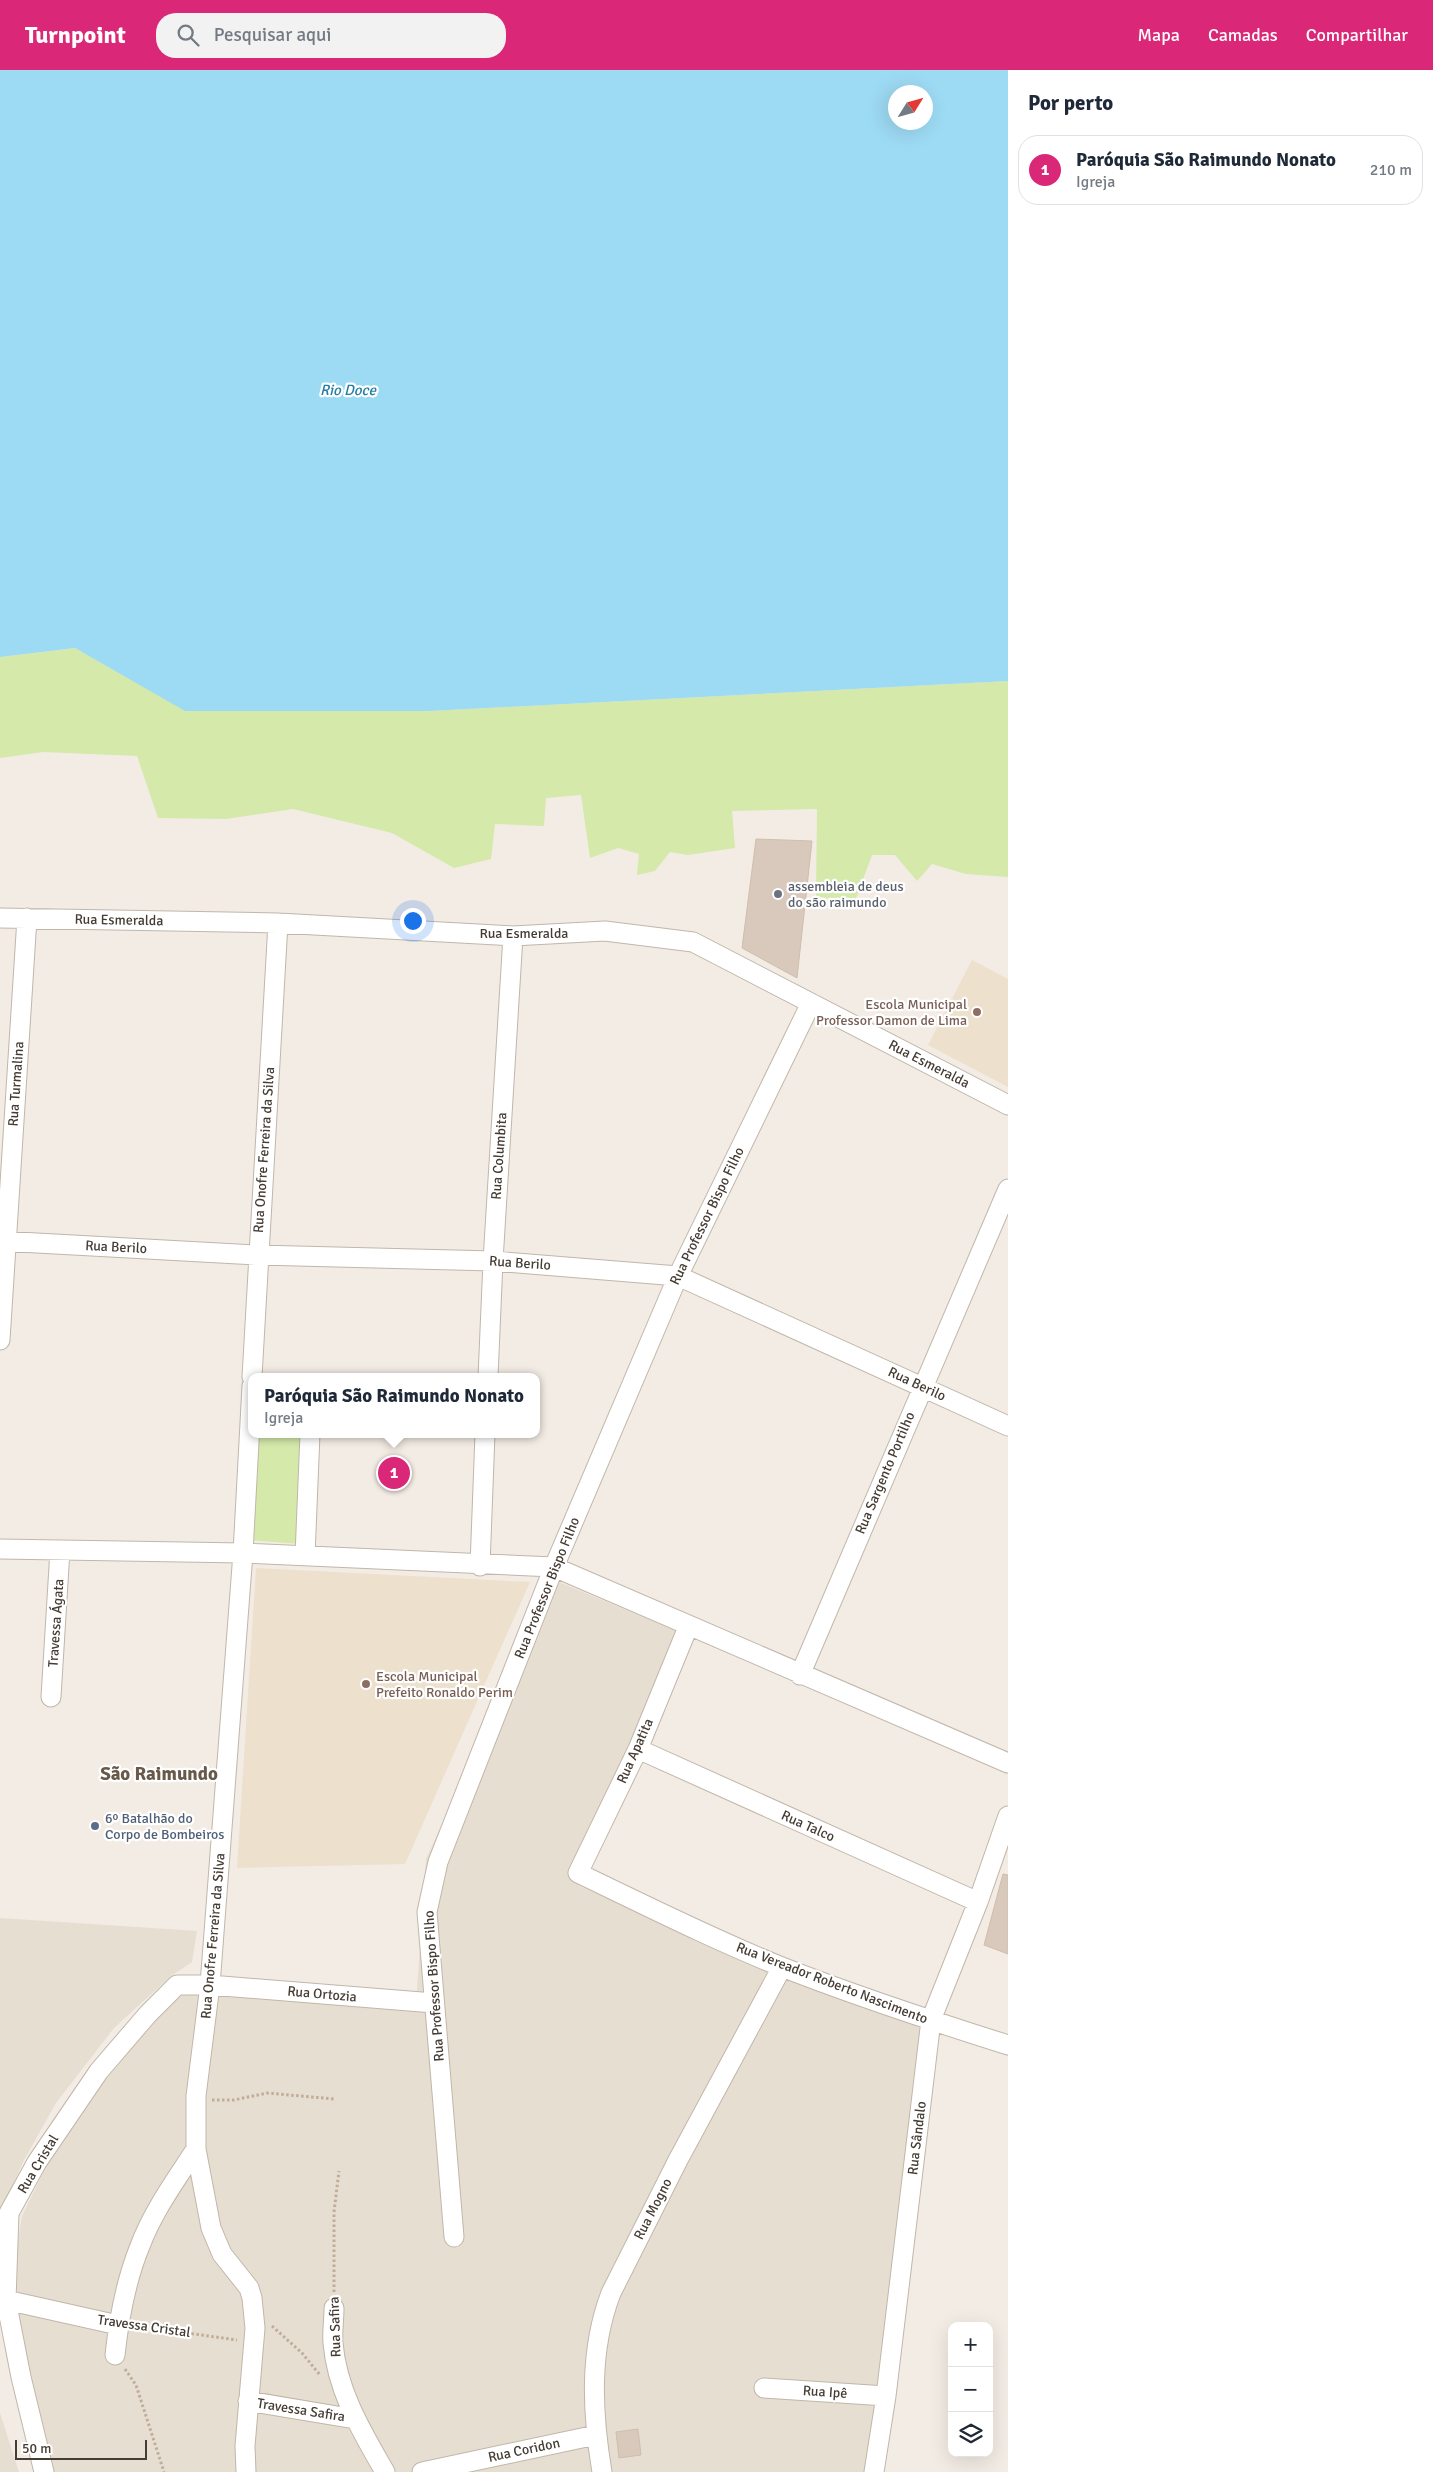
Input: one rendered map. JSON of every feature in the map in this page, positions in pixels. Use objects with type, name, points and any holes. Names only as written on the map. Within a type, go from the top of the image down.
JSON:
[{"type":"street","name":"Rua Esmeralda","points":[[0,918],[278,923],[513,936],[605,931],[693,942],[1008,1105]]},
{"type":"street","name":"Rua Turmalina","points":[[0,1340],[3,1241],[27,918]]},
{"type":"street","name":"Rua Onofre Ferreira da Silva","points":[[252,1373],[278,923]]},
{"type":"street","name":"Rua Columbita","points":[[488,1373],[493,1261],[513,936]]},
{"type":"street","name":"Rua Professor Bispo Filho","points":[[454,2237],[427,1912],[438,1862],[554,1568],[678,1276],[811,1003]]},
{"type":"street","name":"Rua Sargento Portilho","points":[[800,1674],[1008,1189]]},
{"type":"street","name":"Rua Berilo","points":[[3,1241],[258,1255],[493,1261],[678,1276],[1008,1426]]},
{"type":"street","name":"Rua Onofre Ferreira da Silva","points":[[246,2472],[245,2446],[254,2318],[249,2288],[222,2254],[211,2228],[196,2149],[196,2096],[210,1985],[250,1438]]},
{"type":"street","points":[[305,1556],[310,1438]]},
{"type":"street","points":[[480,1566],[485,1438]]},
{"type":"street","points":[[0,1549],[243,1553],[480,1566],[554,1568],[1008,1763]]},
{"type":"street","name":"Travessa Ágata","points":[[51,1696],[60,1550]]},
{"type":"street","name":"Rua Apatita","points":[[578,1873],[638,1749],[688,1627]]},
{"type":"street","name":"Rua Talco","points":[[638,1749],[978,1902]]},
{"type":"street","name":"Rua Sândalo","points":[[874,2472],[886,2396],[931,2020],[978,1902],[1008,1816]]},
{"type":"street","name":"Rua Vereador Roberto Nascimento","points":[[578,1873],[674,1920],[782,1967],[1008,2045]]},
{"type":"street","name":"Rua Mogno","points":[[602,2472],[596,2435],[595,2359],[604,2313],[611,2293],[678,2160],[782,1967]]},
{"type":"street","name":"Rua Cristal","points":[[44,2472],[21,2377],[6,2300],[9,2213],[37,2162],[99,2071],[148,2014],[177,1985],[210,1985]]},
{"type":"street","name":"Rua Ortozia","points":[[210,1985],[434,2004]]},
{"type":"street","points":[[115,2355],[118,2325],[126,2288],[140,2245],[160,2205],[196,2149]]},
{"type":"street","name":"Travessa Cristal","points":[[6,2300],[118,2325]]},
{"type":"street","name":"Rua Safira","points":[[334,2308],[333,2343],[338,2377],[355,2419],[386,2472]]},
{"type":"street","name":"Rua Ipê","points":[[764,2388],[886,2396]]},
{"type":"street","name":"Travessa Safira","points":[[248,2402],[355,2419]]},
{"type":"street","name":"Rua Coridon","points":[[422,2472],[596,2435]]},
{"type":"path","points":[[234,2100],[267,2093],[334,2099]]},
{"type":"path","name":"Rua Safira","points":[[334,2308],[334,2212],[339,2171]]},
{"type":"path","points":[[254,2318],[267,2322],[283,2334],[327,2382]]},
{"type":"path","name":"Travessa Cristal","points":[[118,2325],[253,2342]]},
{"type":"path","points":[[115,2355],[136,2385],[164,2472]]},
{"type":"shaded area","name":"Escola Municipal Professor Damon de Lima","points":[[972,960],[1008,979],[1008,1087],[928,1045]]},
{"type":"shaded area","name":"Escola Municipal Prefeito Ronaldo Perim","points":[[256,1568],[530,1582],[405,1864],[237,1868]]},
{"type":"shaded area","points":[[554,1580],[679,1632],[579,1886],[933,2031],[871,2472],[49,2472],[9,2296],[22,2216],[63,2132],[159,2014],[188,1984],[416,2004],[426,1859]]},
{"type":"shaded area","points":[[0,1918],[197,1931],[192,1962],[171,1976],[114,2028],[56,2103],[24,2160],[0,2214]]},
{"type":"shaded area","points":[[0,2413],[1,2416],[19,2472],[0,2472]]},
{"type":"green space","points":[[75,648],[186,711],[429,711],[1008,681],[1008,877],[966,874],[932,864],[917,881],[895,855],[872,855],[854,904],[816,896],[817,809],[732,811],[735,848],[688,855],[670,852],[655,871],[637,875],[639,854],[618,848],[590,858],[581,795],[546,798],[544,826],[495,824],[491,859],[454,868],[392,833],[293,809],[226,819],[158,818],[137,756],[43,752],[0,758],[0,657]]},
{"type":"green space","points":[[252,1438],[307,1438],[300,1544],[248,1540]]},
{"type":"water","name":"Rio Doce","points":[[0,70],[1008,70],[1008,681],[429,711],[185,711],[75,648],[0,657]]},
{"type":"building","name":"assembleia de deus do são raimundo","points":[[756,839],[812,841],[797,978],[742,948]]},
{"type":"building","points":[[1003,1874],[1008,1875],[1008,1954],[984,1945]]},
{"type":"building","points":[[638,2429],[641,2455],[619,2458],[616,2432]]},
{"type":"place","name":"assembleia de deus do são raimundo","points":[[778,894]]},
{"type":"place","name":"Escola Municipal Professor Damon de Lima","points":[[977,1012]]},
{"type":"place","name":"Paróquia São Raimundo Nonato","points":[[394,1473]]},
{"type":"place","name":"Escola Municipal Prefeito Ronaldo Perim","points":[[366,1684]]},
{"type":"place","name":"6º Batalhão do Corpo de Bombeiros","points":[[95,1826]]},
{"type":"district","name":"São Raimundo","points":[[159,1774]]}]
